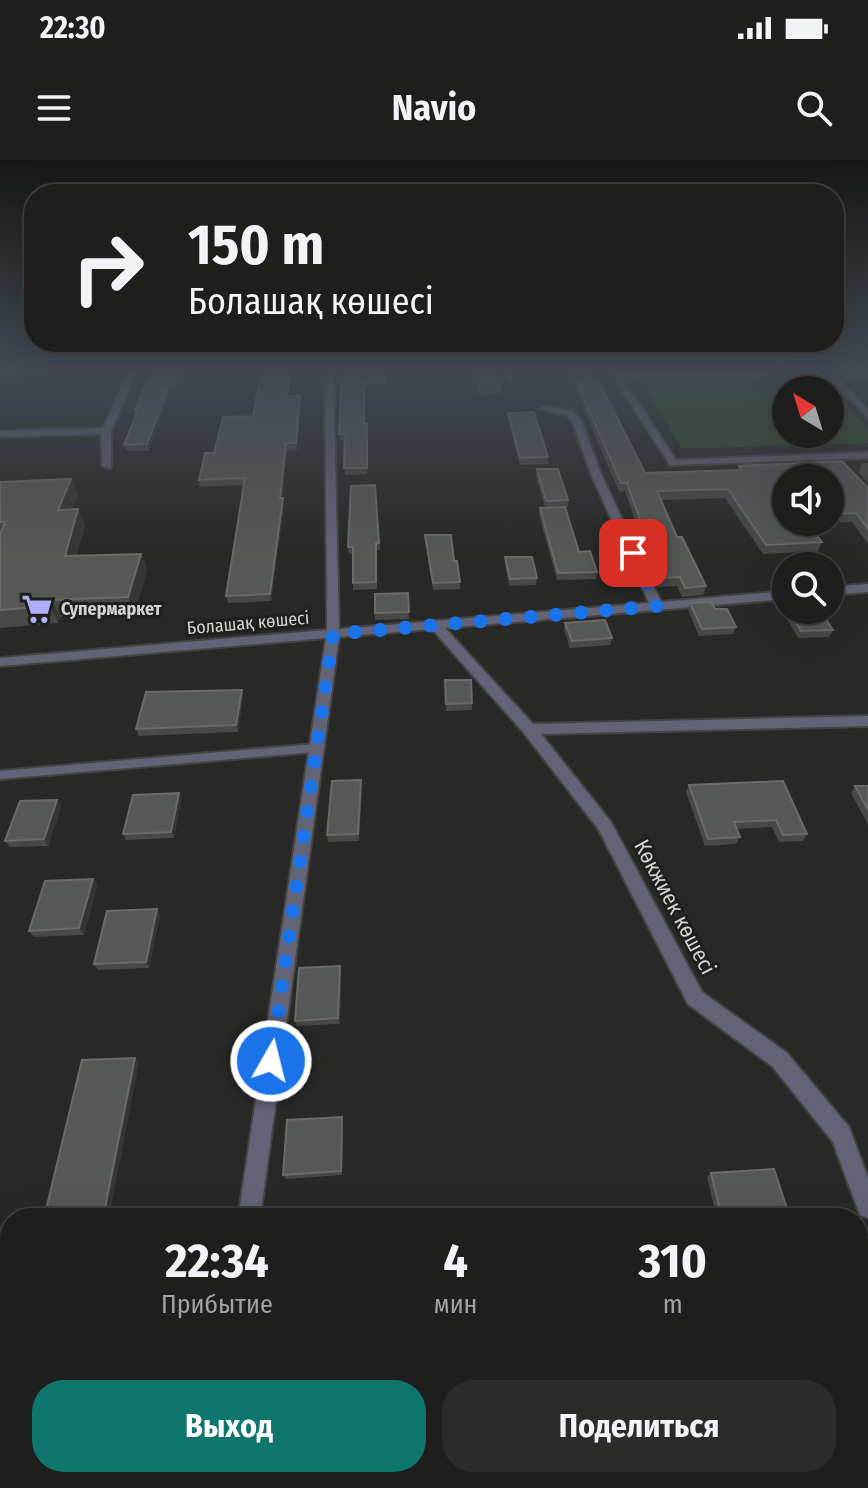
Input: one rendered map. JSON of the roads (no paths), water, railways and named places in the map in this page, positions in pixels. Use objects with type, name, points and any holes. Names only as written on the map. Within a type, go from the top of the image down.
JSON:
[{"type":"street","points":[[107,428],[107,466]]},
{"type":"street","points":[[250,1208],[333,634],[330,428]]},
{"type":"street","points":[[579,428],[596,474],[657,606]]},
{"type":"street","points":[[650,428],[673,463],[868,455]]},
{"type":"street","points":[[0,434],[106,431]]},
{"type":"street","points":[[844,590],[868,588]]},
{"type":"street","name":"Болашақ көшесі","points":[[0,662],[772,596]]},
{"type":"street","name":"Көкжиек көшесі","points":[[434,624],[529,729],[605,826],[695,998],[780,1060],[841,1135],[868,1207]]},
{"type":"street","points":[[529,729],[868,721]]},
{"type":"lane","points":[[835,456],[842,464]]},
{"type":"lane","points":[[0,775],[315,748]]},
{"type":"place","name":"Супермаркет","points":[[37,609]]}]
